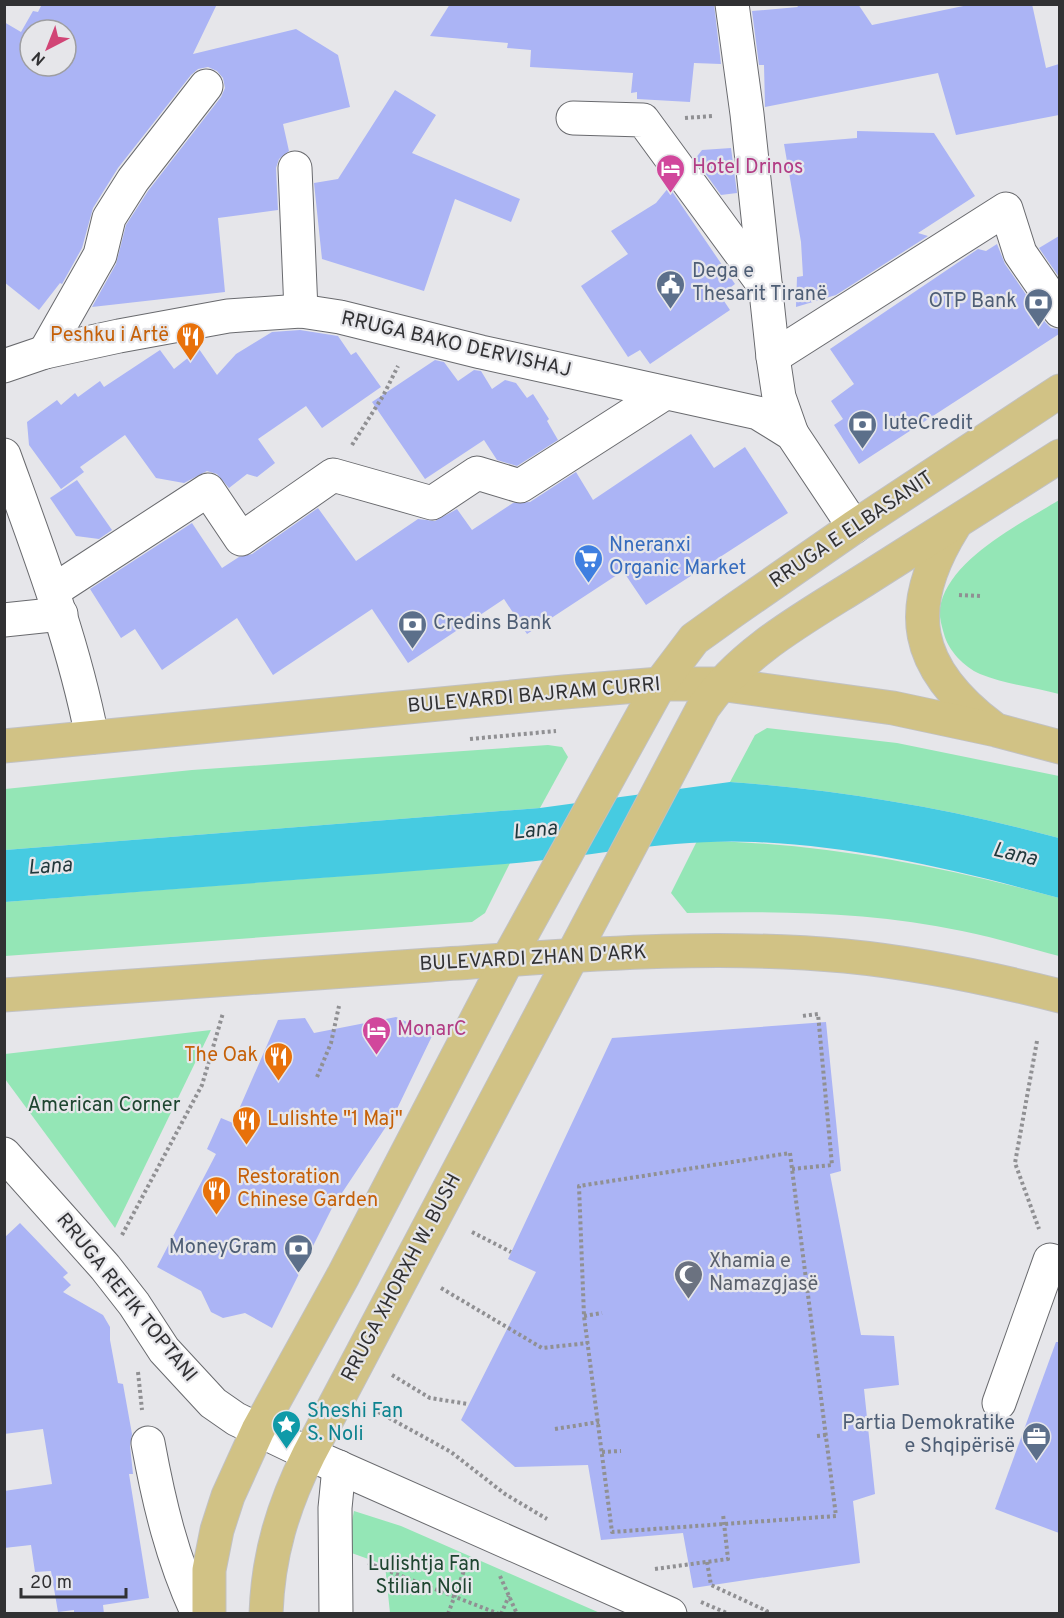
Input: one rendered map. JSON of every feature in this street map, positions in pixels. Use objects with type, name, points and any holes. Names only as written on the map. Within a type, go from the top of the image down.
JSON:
[{"type":"main road","name":"RRUGA E ELBASANIT","points":[[508,959],[660,684],[694,639],[854,527],[1059,392]]},
{"type":"main road","points":[[719,684],[753,653],[793,626],[1059,456]]},
{"type":"main road","points":[[956,523],[927,577],[922,606],[924,636],[933,664],[949,690],[964,706],[996,730]]},
{"type":"main road","name":"BULEVARDI BAJRAM CURRI","points":[[4,746],[660,684],[719,684],[882,706],[996,730],[1059,747]]},
{"type":"main road","name":"RRUGA XHORXH W. BUSH","points":[[266,1614],[268,1579],[276,1533],[309,1454],[694,725],[719,684]]},
{"type":"main road","name":"BULEVARDI ZHAN D'ARK","points":[[4,995],[573,955],[738,952],[844,956],[946,970],[1059,996]]},
{"type":"main road","points":[[209,1614],[209,1570],[217,1530],[228,1496],[258,1430],[343,1276],[508,959]]},
{"type":"street","points":[[732,4],[747,114],[773,357],[779,398],[792,434]]},
{"type":"street","points":[[45,352],[100,255],[109,218],[133,180],[206,86]]},
{"type":"street","points":[[573,118],[643,120],[767,289]]},
{"type":"street","points":[[295,168],[301,311]]},
{"type":"street","points":[[773,357],[1006,210],[1020,253],[1059,311]]},
{"type":"street","name":"RRUGA BAKO DERVISHAJ","points":[[4,366],[45,352],[228,316],[301,311],[340,317],[412,336],[746,409],[771,419],[792,434],[854,527]]},
{"type":"street","points":[[4,620],[57,602],[208,490],[241,539],[333,475],[432,503],[477,473],[520,486],[665,393]]},
{"type":"street","points":[[4,455],[57,602],[79,671],[92,737]]},
{"type":"street","name":"RRUGA REFIK TOPTANI","points":[[4,1154],[105,1267],[134,1304],[164,1350],[213,1403],[258,1430],[309,1454],[479,1528],[684,1607]]},
{"type":"street","points":[[999,1403],[1055,1262]]},
{"type":"street","points":[[148,1443],[159,1504],[178,1572],[198,1614]]},
{"type":"street","points":[[336,1614],[335,1508],[339,1467]]},
{"type":"path","points":[[643,120],[747,114]]},
{"type":"path","points":[[333,475],[383,396],[412,336]]},
{"type":"path","points":[[317,1077],[331,1043],[340,1002]]},
{"type":"path","points":[[105,1267],[202,1085],[225,1005]]},
{"type":"path","points":[[792,1169],[832,1165],[818,1014],[802,1016]]},
{"type":"path","points":[[1037,1041],[1015,1163],[1055,1262]]},
{"type":"path","points":[[790,1154],[808,1289],[836,1516],[612,1532],[584,1316],[579,1186],[790,1154]]},
{"type":"path","points":[[472,1232],[512,1252]]},
{"type":"path","points":[[441,1288],[542,1348],[588,1343]]},
{"type":"path","points":[[800,1290],[808,1289]]},
{"type":"path","points":[[584,1316],[602,1313]]},
{"type":"path","points":[[392,1375],[430,1398],[468,1404]]},
{"type":"path","points":[[373,1409],[451,1452],[505,1494],[556,1524]]},
{"type":"path","points":[[555,1429],[599,1422]]},
{"type":"path","points":[[817,1436],[826,1435]]},
{"type":"path","points":[[602,1452],[621,1450]]},
{"type":"path","points":[[649,1570],[729,1559],[723,1514]]},
{"type":"path","points":[[448,1614],[479,1528]]},
{"type":"path","points":[[336,1551],[500,1614],[509,1596]]},
{"type":"path","points":[[707,1562],[711,1585],[767,1611],[766,1614]]},
{"type":"path","points":[[684,1607],[729,1614]]},
{"type":"green space","points":[[1059,500],[1059,694],[999,680],[980,674],[968,667],[953,652],[946,640],[940,611],[948,586],[974,556]]},
{"type":"green space","points":[[767,728],[897,743],[1059,776],[1059,838],[978,818],[896,802],[813,790],[730,782],[755,735]]},
{"type":"green space","points":[[548,745],[562,747],[568,757],[540,808],[5,850],[5,789],[192,770]]},
{"type":"green space","points":[[697,841],[789,846],[880,858],[970,876],[1059,898],[1059,956],[974,933],[894,920],[825,914],[687,913],[671,893]]},
{"type":"green space","points":[[510,863],[485,913],[472,922],[5,956],[5,902]]},
{"type":"green space","name":"American Corner","points":[[211,1030],[115,1228],[5,1079],[5,1054]]},
{"type":"green space","name":"Lulishtja Fan Stilian Noli","points":[[354,1511],[401,1526],[600,1613],[390,1613],[385,1565],[346,1551]]},
{"type":"water","name":"Lana","points":[[730,782],[813,790],[896,802],[978,818],[1059,838],[1059,898],[947,869],[871,854],[794,844],[724,842],[661,845],[505,864],[5,902],[5,850],[540,808]]},
{"type":"building","points":[[42,4],[217,4],[193,54],[296,29],[338,55],[350,107],[283,124],[289,151],[279,159],[276,168],[278,210],[218,218],[225,292],[92,307],[116,264],[126,225],[148,191],[221,97],[225,88],[223,78],[217,71],[208,67],[198,69],[191,75],[118,168],[93,208],[82,248],[62,284],[60,283],[39,310],[4,282],[4,22],[18,30],[18,78],[78,78],[78,18],[29,18],[33,11],[38,12]]},
{"type":"building","points":[[450,4],[714,4],[721,64],[694,63],[690,102],[637,99],[637,92],[631,93],[633,73],[530,67],[531,50],[507,48],[508,43],[430,36]]},
{"type":"building","points":[[796,4],[858,4],[872,25],[973,4],[1032,4],[1046,68],[1059,64],[1059,115],[956,135],[938,73],[765,107],[764,65],[759,65],[752,11],[798,7]]},
{"type":"building","points":[[395,90],[436,115],[412,153],[520,199],[511,222],[455,199],[424,291],[322,259],[314,183],[338,179]]},
{"type":"building","points":[[857,131],[934,133],[975,196],[918,233],[928,236],[836,295],[796,307],[797,277],[803,276],[801,242],[784,144],[857,138]]},
{"type":"building","points":[[731,148],[737,193],[721,195],[695,159],[702,150]]},
{"type":"building","points":[[669,187],[735,284],[720,295],[730,310],[650,364],[640,350],[628,357],[581,286],[628,254],[611,231],[656,203]]},
{"type":"building","points":[[1059,236],[1059,277],[1039,248]]},
{"type":"building","points":[[997,244],[1005,264],[1045,322],[1051,328],[1059,329],[1059,334],[859,464],[834,425],[843,419],[831,401],[854,384],[830,349],[978,249],[986,251]]},
{"type":"building","points":[[300,330],[338,336],[351,355],[356,352],[381,387],[322,428],[306,406],[258,439],[275,463],[257,477],[247,474],[229,488],[217,474],[207,471],[184,483],[156,478],[125,435],[80,467],[84,472],[61,489],[29,445],[27,422],[57,400],[61,405],[75,393],[78,397],[100,381],[104,387],[160,350],[174,369],[199,349],[217,375],[236,354],[272,332]]},
{"type":"building","points":[[435,360],[444,362],[458,381],[474,370],[481,371],[492,389],[505,380],[516,383],[527,398],[533,394],[549,419],[547,421],[558,440],[517,466],[497,460],[484,440],[425,479],[372,402]]},
{"type":"building","points":[[691,434],[714,468],[745,447],[788,513],[646,605],[623,571],[527,634],[504,599],[408,663],[372,609],[273,675],[237,618],[162,670],[135,629],[121,638],[90,589],[192,523],[222,568],[239,557],[252,554],[318,508],[356,561],[418,519],[435,521],[457,509],[472,530],[513,503],[530,502],[576,472],[593,500]]},
{"type":"building","points":[[77,480],[112,530],[99,539],[76,536],[50,498]]},
{"type":"building","points":[[396,1017],[433,1034],[395,1113],[332,1208],[272,1328],[245,1313],[223,1318],[211,1312],[201,1291],[157,1267],[216,1154],[207,1149],[221,1118],[233,1123],[278,1020],[305,1018],[314,1033]]},
{"type":"building","name":"Xhamia e Namazgjasë","points":[[826,1022],[841,1171],[830,1174],[861,1335],[894,1336],[899,1385],[864,1389],[875,1494],[853,1501],[860,1563],[693,1588],[683,1533],[601,1540],[588,1465],[515,1467],[461,1420],[536,1272],[508,1259],[612,1038]]},
{"type":"building","points":[[20,1223],[68,1273],[63,1277],[71,1285],[63,1292],[103,1315],[110,1327],[110,1340],[118,1383],[123,1384],[132,1434],[130,1446],[133,1474],[129,1474],[149,1598],[103,1605],[104,1614],[74,1614],[74,1610],[58,1612],[51,1571],[35,1572],[31,1545],[4,1548],[4,1491],[52,1484],[43,1429],[4,1434],[4,1238]]},
{"type":"building","name":"Partia Demokratike e Shqipërisë","points":[[1056,1342],[1059,1342],[1059,1533],[995,1509]]},
{"type":"place","name":"Hotel Drinos","points":[[671,194]]},
{"type":"place","name":"Dega e Thesarit Tiranë","points":[[671,310]]},
{"type":"place","name":"OTP Bank","points":[[1038,328]]},
{"type":"place","name":"Peshku i Artë","points":[[190,362]]},
{"type":"place","name":"IuteCredit","points":[[862,450]]},
{"type":"place","name":"Nneranxi Organic Market","points":[[588,584]]},
{"type":"place","name":"Credins Bank","points":[[412,650]]},
{"type":"place","name":"MonarC","points":[[376,1056]]},
{"type":"place","name":"The Oak","points":[[279,1082]]},
{"type":"place","name":"Lulishte \"1 Maj\"","points":[[246,1146]]},
{"type":"place","name":"Restoration Chinese Garden","points":[[216,1216]]},
{"type":"place","name":"MoneyGram","points":[[298,1274]]},
{"type":"place","name":"Xhamia e Namazgjasë","points":[[688,1300]]},
{"type":"place","name":"Sheshi Fan S. Noli","points":[[286,1450]]},
{"type":"place","name":"Partia Demokratike e Shqipërisë","points":[[1036,1462]]}]
